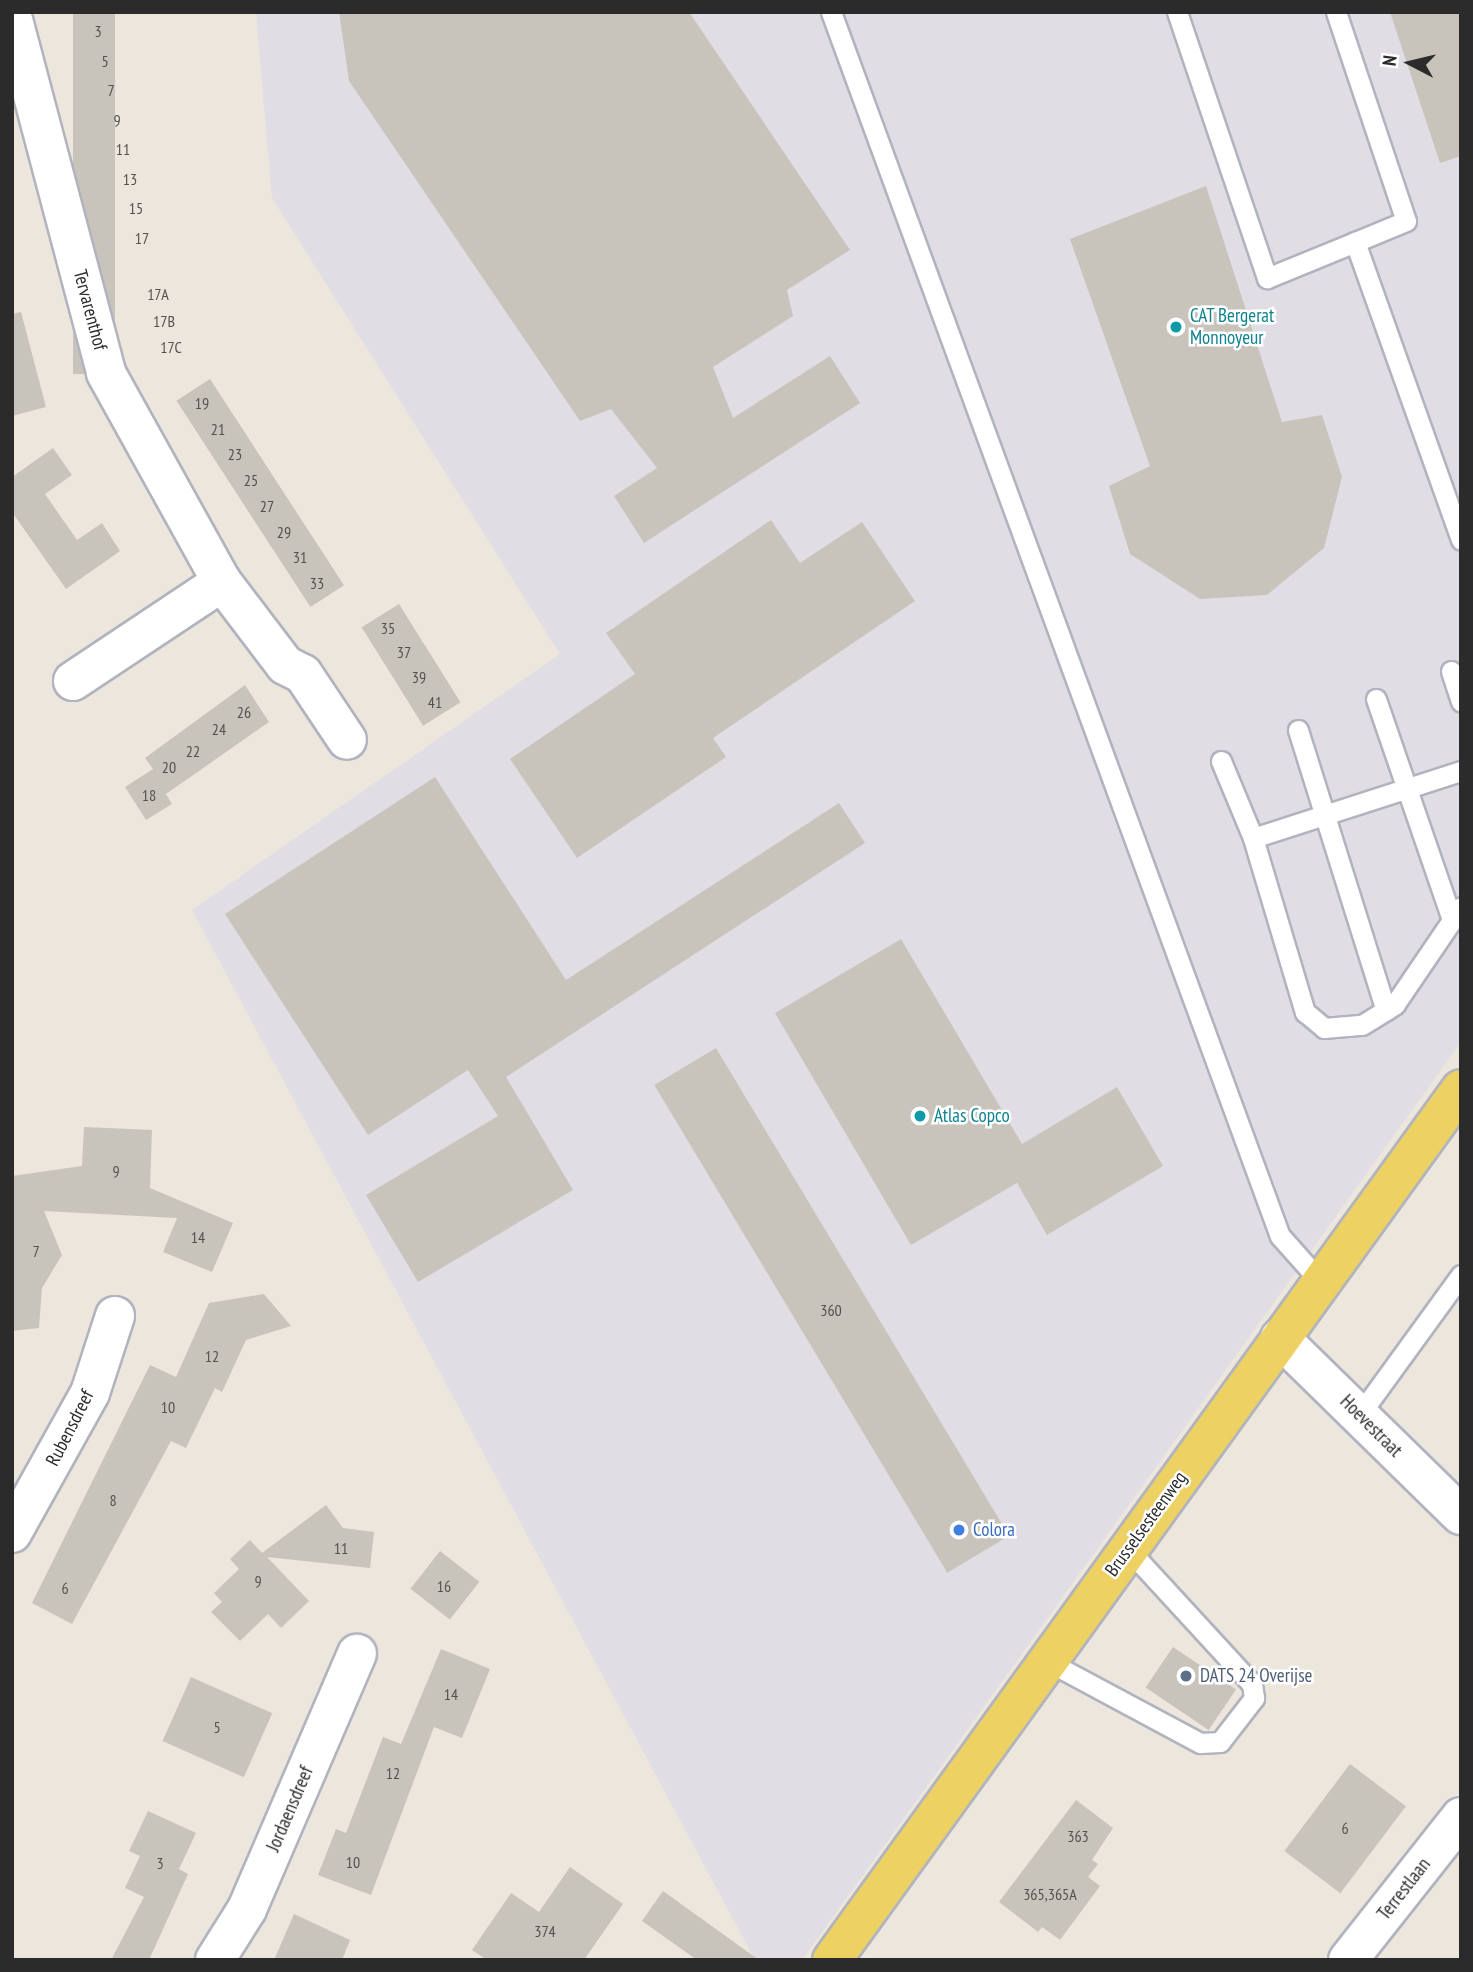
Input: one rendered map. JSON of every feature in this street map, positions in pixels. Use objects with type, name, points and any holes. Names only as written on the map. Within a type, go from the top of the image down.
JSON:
[{"type":"main road","name":"Brusselsesteenweg","points":[[832,1960],[1461,1088]]},
{"type":"street","name":"Tervarenthof","points":[[12,16],[106,373],[222,582],[285,666],[303,674],[347,740]]},
{"type":"street","points":[[73,681],[222,582]]},
{"type":"street","name":"Rubensdreef","points":[[12,1533],[90,1392],[115,1316]]},
{"type":"street","name":"Hoevestraat","points":[[1280,1338],[1461,1515]]},
{"type":"street","name":"Jordaensdreef","points":[[215,1960],[247,1909],[357,1654]]},
{"type":"street","name":"Terrestlaan","points":[[1348,1960],[1461,1817]]},
{"type":"lane","points":[[831,12],[1280,1236],[1321,1282]]},
{"type":"lane","points":[[1177,12],[1267,278],[1406,221],[1336,12]]},
{"type":"lane","points":[[1354,242],[1461,540]]},
{"type":"lane","points":[[1451,671],[1461,701]]},
{"type":"lane","points":[[1221,761],[1252,838],[1305,1012],[1324,1028],[1362,1025],[1395,1004],[1456,914],[1406,788],[1376,699]]},
{"type":"lane","points":[[1298,730],[1386,1010]]},
{"type":"lane","points":[[1252,838],[1461,771]]},
{"type":"lane","points":[[1360,1414],[1461,1275]]},
{"type":"lane","points":[[1047,1661],[1200,1743],[1220,1742],[1254,1698],[1252,1684],[1128,1549]]},
{"type":"shaded area","points":[[256,12],[1461,12],[1461,1042],[802,1960],[755,1960],[192,910],[560,654],[272,198]]},
{"type":"building","points":[[73,12],[115,12],[115,374],[73,374]]},
{"type":"building","points":[[339,12],[689,12],[850,250],[787,290],[793,316],[713,367],[733,418],[830,356],[860,403],[644,543],[614,496],[657,468],[611,409],[580,421],[349,81]]},
{"type":"building","points":[[1390,12],[1461,12],[1461,156],[1440,163]]},
{"type":"building","name":"CAT Bergerat Monnoyeur","points":[[1206,186],[1282,422],[1322,415],[1342,477],[1324,548],[1267,595],[1200,599],[1130,554],[1109,486],[1150,466],[1070,239]]},
{"type":"building","points":[[21,312],[46,407],[12,416],[12,314]]},
{"type":"building","points":[[210,379],[344,585],[310,607],[176,401]]},
{"type":"building","points":[[53,448],[72,475],[45,494],[77,540],[102,523],[120,551],[66,589],[12,512],[12,477]]},
{"type":"building","points":[[771,520],[800,563],[862,522],[915,601],[713,738],[726,757],[577,858],[510,759],[635,674],[606,633]]},
{"type":"building","points":[[399,604],[460,702],[423,726],[362,627]]},
{"type":"building","points":[[245,685],[269,722],[166,794],[172,804],[146,820],[125,787],[153,769],[145,758]]},
{"type":"building","points":[[435,777],[566,980],[839,803],[865,843],[506,1077],[573,1190],[418,1282],[366,1195],[498,1116],[468,1070],[368,1135],[225,914]]},
{"type":"building","name":"Atlas Copco","points":[[901,939],[1022,1144],[1117,1087],[1163,1166],[1047,1235],[1017,1183],[911,1245],[775,1013]]},
{"type":"building","points":[[716,1048],[1009,1536],[947,1573],[654,1085]]},
{"type":"building","points":[[84,1127],[152,1130],[150,1188],[233,1223],[212,1272],[163,1252],[177,1218],[44,1211],[62,1255],[42,1288],[39,1328],[12,1331],[12,1176],[82,1166]]},
{"type":"building","points":[[264,1294],[291,1326],[246,1340],[222,1392],[215,1388],[186,1448],[171,1441],[72,1624],[32,1603],[150,1365],[176,1377],[209,1303]]},
{"type":"building","points":[[326,1505],[343,1528],[374,1532],[370,1568],[267,1557],[309,1601],[281,1628],[268,1614],[240,1641],[211,1612],[222,1602],[214,1593],[239,1569],[230,1559],[250,1540],[262,1553]]},
{"type":"building","points":[[440,1551],[479,1582],[450,1620],[410,1589]]},
{"type":"building","points":[[1173,1647],[1236,1689],[1209,1730],[1146,1688]]},
{"type":"building","points":[[441,1649],[490,1669],[462,1738],[434,1727],[371,1895],[318,1875],[336,1829],[346,1833],[383,1737],[401,1744]]},
{"type":"building","points":[[191,1677],[272,1713],[244,1777],[163,1741]]},
{"type":"building","points":[[1350,1764],[1406,1806],[1340,1893],[1284,1851]]},
{"type":"building","points":[[1076,1800],[1113,1828],[1092,1860],[1098,1864],[1088,1877],[1100,1886],[1060,1940],[1042,1927],[1038,1932],[999,1902]]},
{"type":"building","points":[[148,1811],[196,1833],[179,1869],[188,1874],[149,1960],[111,1960],[144,1897],[125,1888],[140,1856],[129,1851]]},
{"type":"building","points":[[570,1867],[623,1904],[584,1960],[487,1960],[472,1950],[511,1893],[539,1912]]},
{"type":"building","points":[[663,1891],[759,1960],[697,1960],[642,1921]]},
{"type":"building","points":[[294,1914],[350,1940],[342,1960],[274,1960]]},
{"type":"place","name":"CAT Bergerat Monnoyeur","points":[[1176,327]]},
{"type":"place","name":"Atlas Copco","points":[[920,1116]]},
{"type":"place","name":"Colora","points":[[959,1530]]},
{"type":"place","name":"DATS 24 Overijse","points":[[1186,1676]]}]
